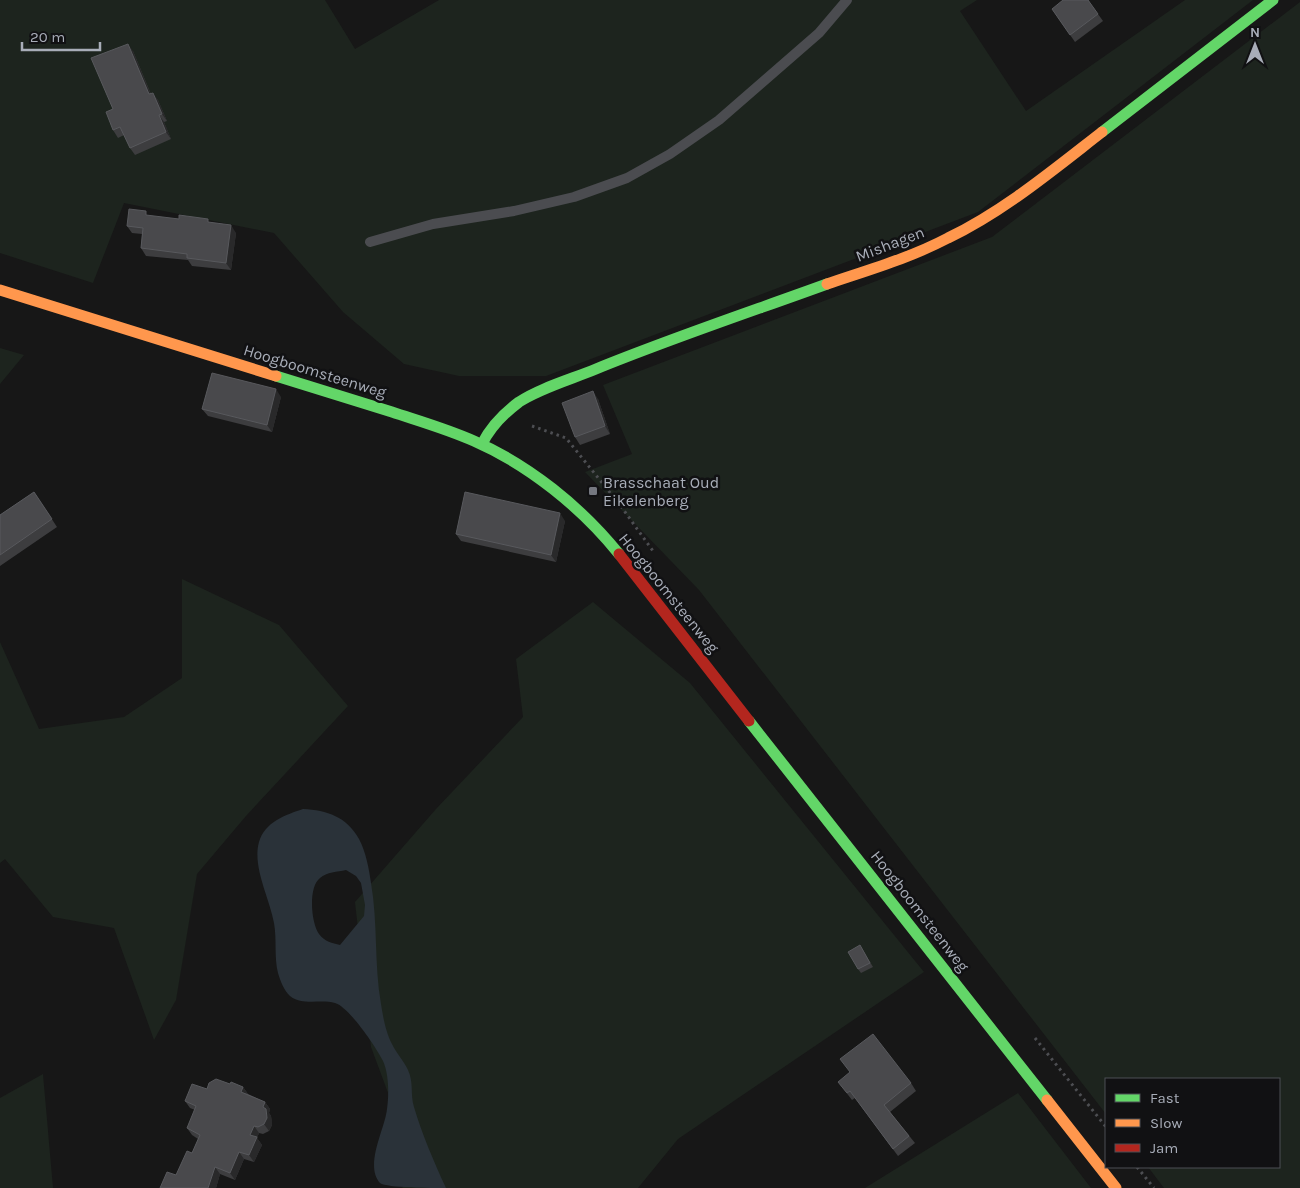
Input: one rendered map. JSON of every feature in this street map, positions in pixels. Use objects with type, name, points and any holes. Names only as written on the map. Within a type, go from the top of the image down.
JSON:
[{"type":"street","name":"Mishagen","points":[[482,444],[488,432],[501,416],[521,401],[650,347],[908,256],[970,227],[1039,181],[1273,0]]},
{"type":"street","name":"Hoogboomsteenweg","points":[[0,290],[451,430],[508,456],[538,476],[566,499],[613,547],[1116,1188]]},
{"type":"lane","points":[[370,242],[432,224],[514,211],[574,196],[627,178],[670,154],[719,120],[819,33],[847,0]]},
{"type":"path","points":[[1139,1168],[1154,1188]]},
{"type":"shaded area","points":[[0,0],[325,0],[355,49],[439,0],[977,0],[960,11],[1026,111],[1185,0],[1253,0],[978,212],[546,376],[459,376],[404,364],[343,312],[274,233],[124,203],[93,283],[0,253]]},
{"type":"shaded area","points":[[1300,2],[1300,1188],[1164,1188],[1149,1168],[1280,1168],[1280,1078],[1105,1078],[1105,1113],[699,590],[585,472],[632,454],[603,385],[992,237]]},
{"type":"shaded area","points":[[0,348],[24,355],[0,384]]},
{"type":"shaded area","points":[[182,579],[279,625],[348,706],[246,816],[197,874],[176,1000],[154,1040],[114,928],[53,917],[5,859],[0,863],[0,642],[39,729],[124,717],[182,678]]},
{"type":"shaded area","points":[[593,602],[690,683],[924,972],[678,1139],[638,1188],[402,1188],[417,1171],[371,1047],[355,902],[436,809],[523,717],[516,659]]},
{"type":"shaded area","points":[[303,809],[320,811],[336,816],[349,825],[361,844],[368,866],[375,913],[379,989],[385,1025],[392,1044],[410,1075],[417,1117],[428,1148],[446,1188],[401,1187],[380,1183],[374,1167],[388,1103],[387,1078],[383,1061],[362,1028],[341,1006],[330,1002],[306,1002],[295,999],[288,994],[281,982],[277,967],[274,923],[260,872],[257,852],[262,835],[271,824]],"holes":[[[346,870],[356,876],[361,883],[365,905],[364,916],[340,945],[329,942],[319,934],[314,922],[312,897],[316,883],[320,878],[332,872]]]},
{"type":"shaded area","points":[[43,1074],[53,1188],[0,1188],[0,1098]]},
{"type":"shaded area","points":[[1018,1093],[1091,1188],[865,1188]]},
{"type":"building","points":[[1063,0],[1088,0],[1098,14],[1070,35],[1052,9]]},
{"type":"building","points":[[128,44],[149,94],[153,93],[162,114],[159,115],[166,132],[130,148],[120,127],[113,130],[106,112],[113,109],[91,58]]},
{"type":"building","points":[[129,209],[146,211],[146,215],[179,219],[179,215],[208,219],[208,222],[231,225],[226,263],[187,258],[187,254],[141,248],[143,228],[127,226]]},
{"type":"building","points":[[212,373],[276,389],[267,425],[202,409]]},
{"type":"building","points":[[593,391],[605,426],[575,437],[562,403]]},
{"type":"building","points":[[34,492],[52,519],[0,555],[0,515]]},
{"type":"building","points":[[465,492],[560,513],[551,555],[456,534]]},
{"type":"building","points":[[860,945],[870,963],[858,969],[848,952]]},
{"type":"building","points":[[873,1034],[911,1083],[884,1105],[909,1136],[893,1149],[850,1091],[847,1093],[838,1082],[850,1072],[840,1059]]},
{"type":"building","points":[[216,1079],[243,1087],[241,1092],[265,1102],[263,1107],[266,1109],[267,1118],[264,1124],[258,1127],[254,1126],[250,1135],[257,1137],[249,1155],[239,1152],[230,1173],[215,1167],[208,1188],[160,1188],[167,1172],[176,1175],[187,1151],[192,1153],[200,1135],[187,1128],[196,1106],[185,1101],[192,1084],[207,1089],[209,1083]]},
{"type":"traffic: fast","points":[[1102,132],[1273,0]]},
{"type":"traffic: fast","points":[[482,444],[493,426],[503,416],[519,402],[537,392],[653,347],[827,284]]},
{"type":"traffic: fast","points":[[276,376],[433,425],[494,451],[515,462],[553,489],[588,520],[619,554]]},
{"type":"traffic: fast","points":[[749,721],[1047,1100]]},
{"type":"traffic: slow","points":[[827,284],[919,252],[969,227],[1028,189],[1102,132]]},
{"type":"traffic: slow","points":[[0,290],[276,376]]},
{"type":"traffic: slow","points":[[1047,1100],[1116,1188]]},
{"type":"traffic: jam","points":[[619,554],[749,721]]},
{"type":"place","name":"Brasschaat Oud Eikelenberg","points":[[593,491]]}]
